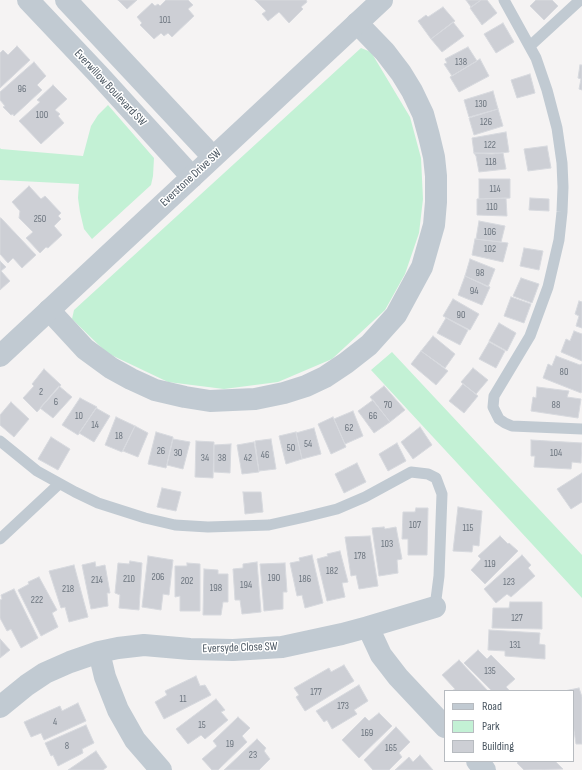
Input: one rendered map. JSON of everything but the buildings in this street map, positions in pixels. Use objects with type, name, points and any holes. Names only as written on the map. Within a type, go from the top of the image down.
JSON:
[{"type":"street","name":"Everwillow Boulevard SW","points":[[28,0],[192,177]]},
{"type":"street","points":[[66,0],[213,157]]},
{"type":"street","name":"Everstone Drive SW","points":[[0,356],[382,0]]},
{"type":"street","points":[[49,310],[85,349],[111,368],[155,390],[210,402],[255,399],[284,393],[306,386],[325,377],[369,345],[396,315],[422,267],[434,225],[436,176],[434,157],[429,136],[422,114],[412,91],[401,73],[385,52],[357,23]]},
{"type":"street","name":"Eversyde Close SW","points":[[0,707],[26,685],[45,673],[99,652],[144,645],[190,649],[232,650],[282,647],[342,634],[435,606]]},
{"type":"street","points":[[368,627],[382,655],[398,677],[444,726]]},
{"type":"street","points":[[99,652],[105,677],[118,710],[135,740],[161,770]]},
{"type":"street","points":[[478,762],[485,770]]},
{"type":"lane","points":[[504,0],[536,58],[547,90],[557,128],[562,163],[562,212],[559,240],[548,287],[530,336],[494,396],[493,407],[499,419],[512,426],[582,429]]},
{"type":"lane","points":[[530,46],[580,0]]},
{"type":"lane","points":[[0,441],[37,471],[59,484],[98,503],[145,518],[174,525],[208,527],[246,527],[269,525],[337,509],[379,490],[411,472],[428,474],[436,478],[442,494],[439,576],[435,606]]},
{"type":"lane","points":[[0,539],[59,484]]},
{"type":"green space","points":[[361,48],[371,52],[410,117],[421,158],[423,199],[419,233],[405,274],[385,310],[332,359],[278,382],[224,389],[168,382],[107,353],[72,319],[74,310]]},
{"type":"green space","points":[[108,105],[154,158],[153,176],[151,185],[92,239],[84,229],[78,198],[79,184],[0,180],[0,148],[83,156],[91,126],[98,115]]},
{"type":"green space","points":[[392,352],[582,555],[582,598],[371,370]]}]
